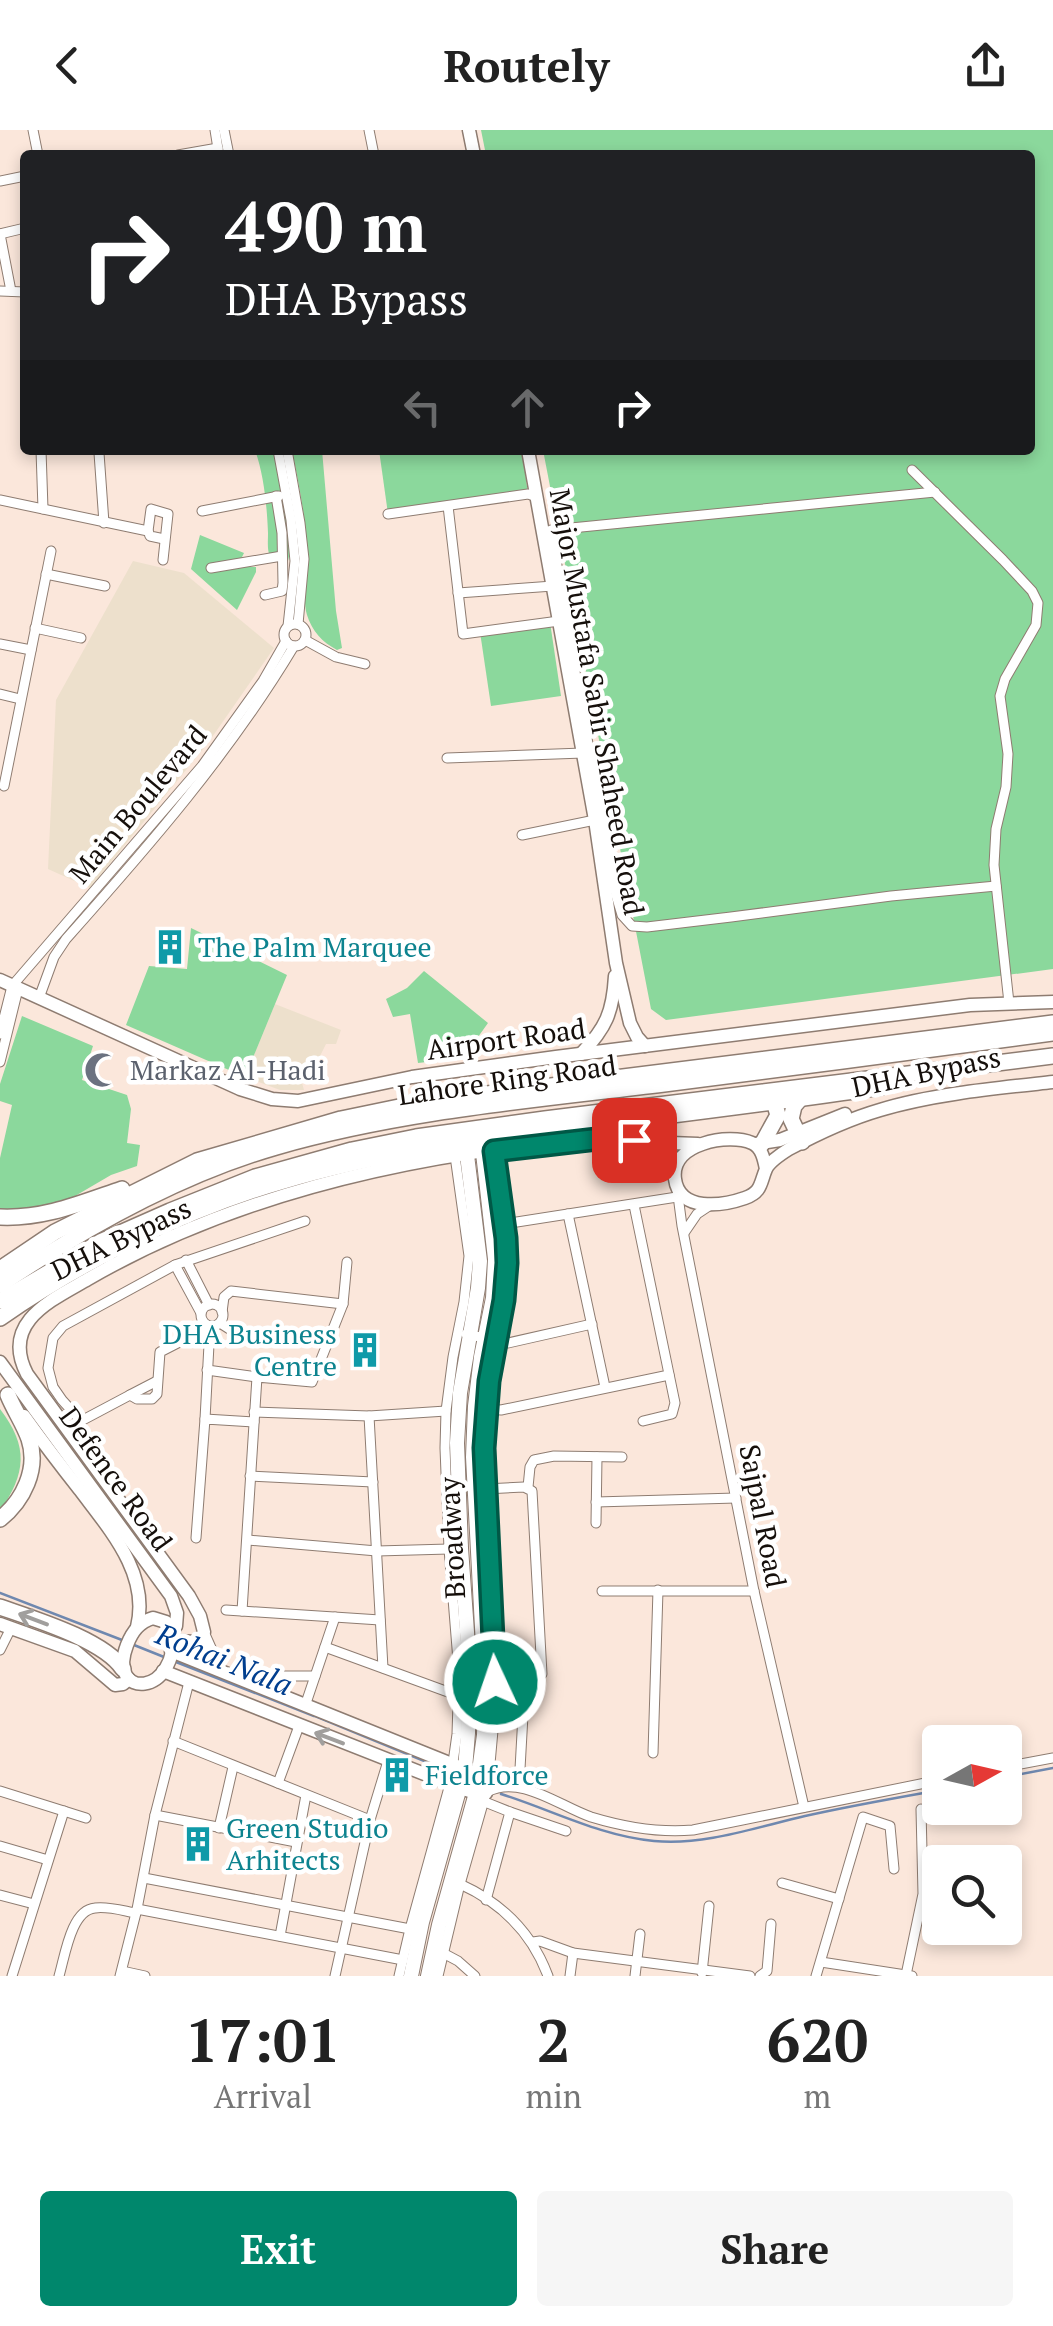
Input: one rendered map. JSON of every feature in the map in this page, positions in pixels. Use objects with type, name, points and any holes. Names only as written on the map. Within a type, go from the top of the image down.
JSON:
[{"type":"highway","points":[[0,1269],[55,1232],[197,1162],[341,1119],[424,1102],[1053,1023]]},
{"type":"highway","name":"Lahore Ring Road","points":[[0,1285],[89,1230],[162,1193],[234,1162],[302,1140],[444,1111],[1053,1033]]},
{"type":"highway","name":"Lahore Ring Road","points":[[0,1301],[102,1241],[170,1210],[255,1177],[352,1150],[546,1118],[1053,1056]]},
{"type":"highway","points":[[0,1318],[130,1242],[239,1196],[351,1163],[496,1137],[998,1070],[1017,1061]]},
{"type":"highway","points":[[800,1099],[791,1118],[800,1138]]},
{"type":"highway","points":[[758,1144],[778,1115],[774,1102]]},
{"type":"highway","points":[[0,1217],[57,1212],[172,1173]]},
{"type":"highway","points":[[0,1519],[22,1494],[32,1455],[28,1436],[4,1390]]},
{"type":"highway","points":[[0,1607],[109,1652],[126,1674]]},
{"type":"main road","name":"Major Mustafa Sabir Shaheed Road","points":[[529,455],[595,820],[616,964]]},
{"type":"main road","points":[[616,964],[632,1029],[645,1046]]},
{"type":"main road","points":[[581,1054],[608,1018],[616,964]]},
{"type":"main road","name":"Airport Road","points":[[10,985],[240,1088],[284,1101],[308,1100],[412,1077],[581,1054],[970,1005],[1050,1000]]},
{"type":"main road","name":"DHA Bypass","points":[[758,1144],[800,1138],[878,1102],[1053,1074]]},
{"type":"main road","points":[[766,1169],[800,1138],[896,1106],[1053,1082]]},
{"type":"main road","name":"DHA Bypass","points":[[204,1632],[188,1596],[27,1374],[19,1346],[23,1329],[40,1308],[109,1267],[156,1245],[327,1183],[475,1154],[614,1137],[699,1144]]},
{"type":"main road","points":[[640,1142],[655,1152],[676,1186],[683,1196],[693,1202],[713,1204],[753,1194],[764,1180],[766,1169],[758,1144],[729,1141],[689,1148],[679,1159],[676,1186]]},
{"type":"main road","name":"Broadway","points":[[411,1976],[455,1786],[470,1696],[457,1462],[460,1393],[493,1298],[495,1259],[475,1154]]},
{"type":"main road","name":"Broadway","points":[[428,1976],[485,1788],[485,1684],[473,1456],[477,1337]]},
{"type":"main road","name":"Defence Road","points":[[3,1366],[171,1596],[177,1613],[173,1640]]},
{"type":"main road","name":"Defence Road","points":[[4,1390],[123,1548],[140,1600],[137,1628]]},
{"type":"main road","points":[[6,1626],[75,1651],[115,1685],[123,1684],[125,1650],[137,1628],[153,1618],[166,1622],[173,1640],[228,1673],[459,1766],[485,1788]]},
{"type":"main road","points":[[173,1640],[194,1644],[204,1632]]},
{"type":"main road","points":[[126,1674],[136,1684],[146,1685],[155,1680],[163,1672],[173,1640]]},
{"type":"main road","points":[[163,1672],[455,1786],[485,1788]]},
{"type":"street","points":[[0,234],[5,291]]},
{"type":"street","points":[[41,455],[43,509]]},
{"type":"street","points":[[99,455],[104,523]]},
{"type":"street","points":[[265,594],[282,590],[278,455]]},
{"type":"street","points":[[288,455],[300,523],[300,569],[293,625],[284,633],[290,644],[300,645],[306,630],[293,625]]},
{"type":"street","points":[[912,470],[1003,560],[1038,603],[1036,625],[1005,679],[1000,696],[1008,754],[994,865],[1009,1002]]},
{"type":"street","points":[[935,492],[551,530],[616,895],[622,915],[632,926],[996,886]]},
{"type":"street","points":[[388,514],[528,494],[537,497]]},
{"type":"street","points":[[202,511],[281,496]]},
{"type":"street","points":[[281,496],[300,569]]},
{"type":"street","points":[[0,500],[148,532],[164,539]]},
{"type":"street","points":[[448,506],[464,634],[559,621]]},
{"type":"street","points":[[148,532],[151,510],[168,514],[162,560]]},
{"type":"street","points":[[4,786],[51,551]]},
{"type":"street","points":[[211,568],[282,556]]},
{"type":"street","points":[[283,568],[300,569]]},
{"type":"street","points":[[46,574],[105,586]]},
{"type":"street","points":[[458,593],[553,586]]},
{"type":"street","points":[[35,628],[81,638]]},
{"type":"street","points":[[305,640],[336,657],[365,664]]},
{"type":"street","points":[[0,644],[31,650]]},
{"type":"street","name":"Main Boulevard","points":[[10,985],[202,766],[290,644]]},
{"type":"street","name":"Main Boulevard","points":[[39,998],[54,956],[66,939],[231,742],[265,694],[290,644]]},
{"type":"street","points":[[0,694],[20,698]]},
{"type":"street","points":[[446,758],[583,753]]},
{"type":"street","points":[[522,836],[595,820]]},
{"type":"street","points":[[0,1034],[10,985]]},
{"type":"street","points":[[0,1062],[10,985]]},
{"type":"street","points":[[459,1766],[459,1696],[444,1448],[446,1411],[506,1278],[504,1224],[475,1154]]},
{"type":"street","points":[[438,1976],[485,1788],[495,1724],[485,1489],[486,1409],[467,1282],[475,1154]]},
{"type":"street","points":[[504,1224],[634,1205],[676,1186]]},
{"type":"street","name":"Sajpal Road","points":[[676,1186],[754,1590],[804,1807]]},
{"type":"street","points":[[684,1233],[697,1214],[713,1204]]},
{"type":"street","points":[[634,1205],[675,1409],[672,1414],[644,1421]]},
{"type":"street","points":[[568,1214],[605,1387]]},
{"type":"street","points":[[205,1309],[220,1308],[214,1322],[160,1352],[157,1381],[85,1420],[78,1420],[62,1400],[47,1360],[52,1338],[70,1320],[186,1260],[305,1220]]},
{"type":"street","points":[[186,1260],[205,1309],[202,1322],[214,1322],[231,1330],[328,1343]]},
{"type":"street","points":[[207,1370],[312,1382],[342,1304],[346,1262]]},
{"type":"street","points":[[175,1265],[205,1309]]},
{"type":"street","points":[[196,1538],[207,1370],[214,1322],[224,1297],[230,1291],[342,1304]]},
{"type":"street","points":[[477,1337],[508,1343],[592,1324]]},
{"type":"street","points":[[486,1409],[501,1410],[670,1375]]},
{"type":"street","points":[[242,1611],[257,1377]]},
{"type":"street","points":[[204,1419],[446,1411]]},
{"type":"street","points":[[368,1416],[384,1668]]},
{"type":"street","points":[[495,1682],[539,1678],[543,1670],[533,1496],[528,1487],[530,1467],[534,1460],[554,1456],[622,1457]]},
{"type":"street","points":[[596,1456],[596,1523]]},
{"type":"street","points":[[250,1476],[373,1482]]},
{"type":"street","points":[[485,1489],[528,1487]]},
{"type":"street","points":[[596,1502],[736,1498]]},
{"type":"street","points":[[248,1540],[377,1551],[448,1549]]},
{"type":"street","points":[[602,1590],[754,1590]]},
{"type":"street","points":[[653,1753],[658,1590]]},
{"type":"street","points":[[226,1610],[380,1620]]},
{"type":"street","points":[[306,1706],[335,1617]]},
{"type":"street","points":[[0,1650],[6,1626]]},
{"type":"street","points":[[204,1632],[228,1673],[316,1676]]},
{"type":"street","points":[[325,1647],[459,1696]]},
{"type":"street","points":[[519,1787],[525,1680]]},
{"type":"street","points":[[144,1976],[121,1974],[189,1682]]},
{"type":"street","points":[[278,1783],[298,1726]]},
{"type":"street","points":[[173,1741],[370,1820]]},
{"type":"street","points":[[1022,1764],[1053,1758]]},
{"type":"street","points":[[335,1976],[370,1820],[388,1761]]},
{"type":"street","points":[[220,1828],[233,1767]]},
{"type":"street","points":[[485,1788],[519,1787],[590,1816],[671,1832],[922,1784]]},
{"type":"street","points":[[400,1976],[410,1929],[455,1786]]},
{"type":"street","points":[[485,1788],[510,1812],[566,1831]]},
{"type":"street","points":[[0,1791],[86,1818]]},
{"type":"street","points":[[280,1936],[306,1796]]},
{"type":"street","points":[[821,1962],[909,1975],[923,1894],[921,1810]]},
{"type":"street","points":[[12,1976],[64,1811]]},
{"type":"street","points":[[486,1900],[510,1812]]},
{"type":"street","points":[[155,1815],[296,1842]]},
{"type":"street","points":[[816,1976],[863,1818],[890,1826],[894,1869]]},
{"type":"street","points":[[0,1846],[48,1860]]},
{"type":"street","points":[[144,1878],[410,1929]]},
{"type":"street","points":[[782,1883],[839,1899]]},
{"type":"street","points":[[460,1884],[515,1922],[533,1942],[548,1976]]},
{"type":"street","points":[[0,1894],[34,1904]]},
{"type":"street","points":[[702,1973],[708,1906]]},
{"type":"street","points":[[58,1976],[76,1920],[95,1908],[137,1911],[403,1960]]},
{"type":"street","points":[[760,1976],[767,1971],[771,1924]]},
{"type":"street","points":[[635,1976],[640,1934]]},
{"type":"street","points":[[533,1942],[573,1953],[702,1973],[750,1976]]},
{"type":"street","points":[[443,1953],[475,1976]]},
{"type":"street","points":[[570,1976],[573,1953]]},
{"type":"shaded area","points":[[133,561],[184,573],[274,648],[208,743],[90,888],[48,869],[56,700]]},
{"type":"shaded area","points":[[275,1004],[341,1030],[336,1044],[326,1044],[314,1068],[308,1069],[302,1083],[304,1090],[280,1090],[245,1077]]},
{"type":"green space","points":[[481,130],[1053,130],[1053,969],[666,1020],[651,1009],[544,455],[1035,455],[1035,150],[485,150]]},
{"type":"green space","points":[[256,455],[276,455],[288,523],[288,561],[269,554]]},
{"type":"green space","points":[[293,455],[322,455],[342,648],[337,650],[318,636],[307,615],[302,504]]},
{"type":"green space","points":[[380,455],[523,455],[528,494],[388,514]]},
{"type":"green space","points":[[200,535],[244,553],[244,567],[256,567],[237,610],[191,569]]},
{"type":"green space","points":[[550,622],[561,696],[491,706],[480,632]]},
{"type":"green space","points":[[191,928],[287,975],[245,1077],[126,1025],[149,966],[187,969]]},
{"type":"green space","points":[[424,971],[488,1023],[463,1058],[418,1063],[410,1014],[393,1017],[386,999],[407,988]]},
{"type":"green space","points":[[22,1016],[93,1046],[82,1080],[127,1095],[131,1109],[127,1143],[140,1145],[137,1166],[111,1175],[70,1199],[38,1210],[0,1210],[0,1158],[12,1105],[0,1101],[0,1084]]},
{"type":"green space","points":[[0,1409],[16,1436],[21,1460],[15,1484],[0,1511]]},
{"type":"waterway","name":"Rohai Nala","points":[[0,1593],[122,1640]]},
{"type":"waterway","name":"Rohai Nala","points":[[134,1645],[164,1657]]},
{"type":"waterway","name":"Rohai Nala","points":[[176,1662],[314,1716]]},
{"type":"waterway","name":"Rohai Nala","points":[[315,1716],[434,1765]]},
{"type":"waterway","name":"Rohai Nala","points":[[1022,1774],[1053,1768]]},
{"type":"waterway","name":"Rohai Nala","points":[[501,1794],[614,1834],[673,1842],[730,1834],[922,1793]]},
{"type":"place","name":"The Palm Marquee","points":[[170,947]]},
{"type":"place","name":"Markaz Al-Hadi","points":[[102,1070]]},
{"type":"place","name":"DHA Business Centre","points":[[365,1350]]},
{"type":"place","name":"Fieldforce","points":[[397,1775]]},
{"type":"place","name":"Green Studio Arhitects","points":[[198,1844]]},
{"type":"route","points":[[495,1682],[484,1448],[489,1381],[507,1263],[494,1151],[614,1137],[634,1140]]}]
